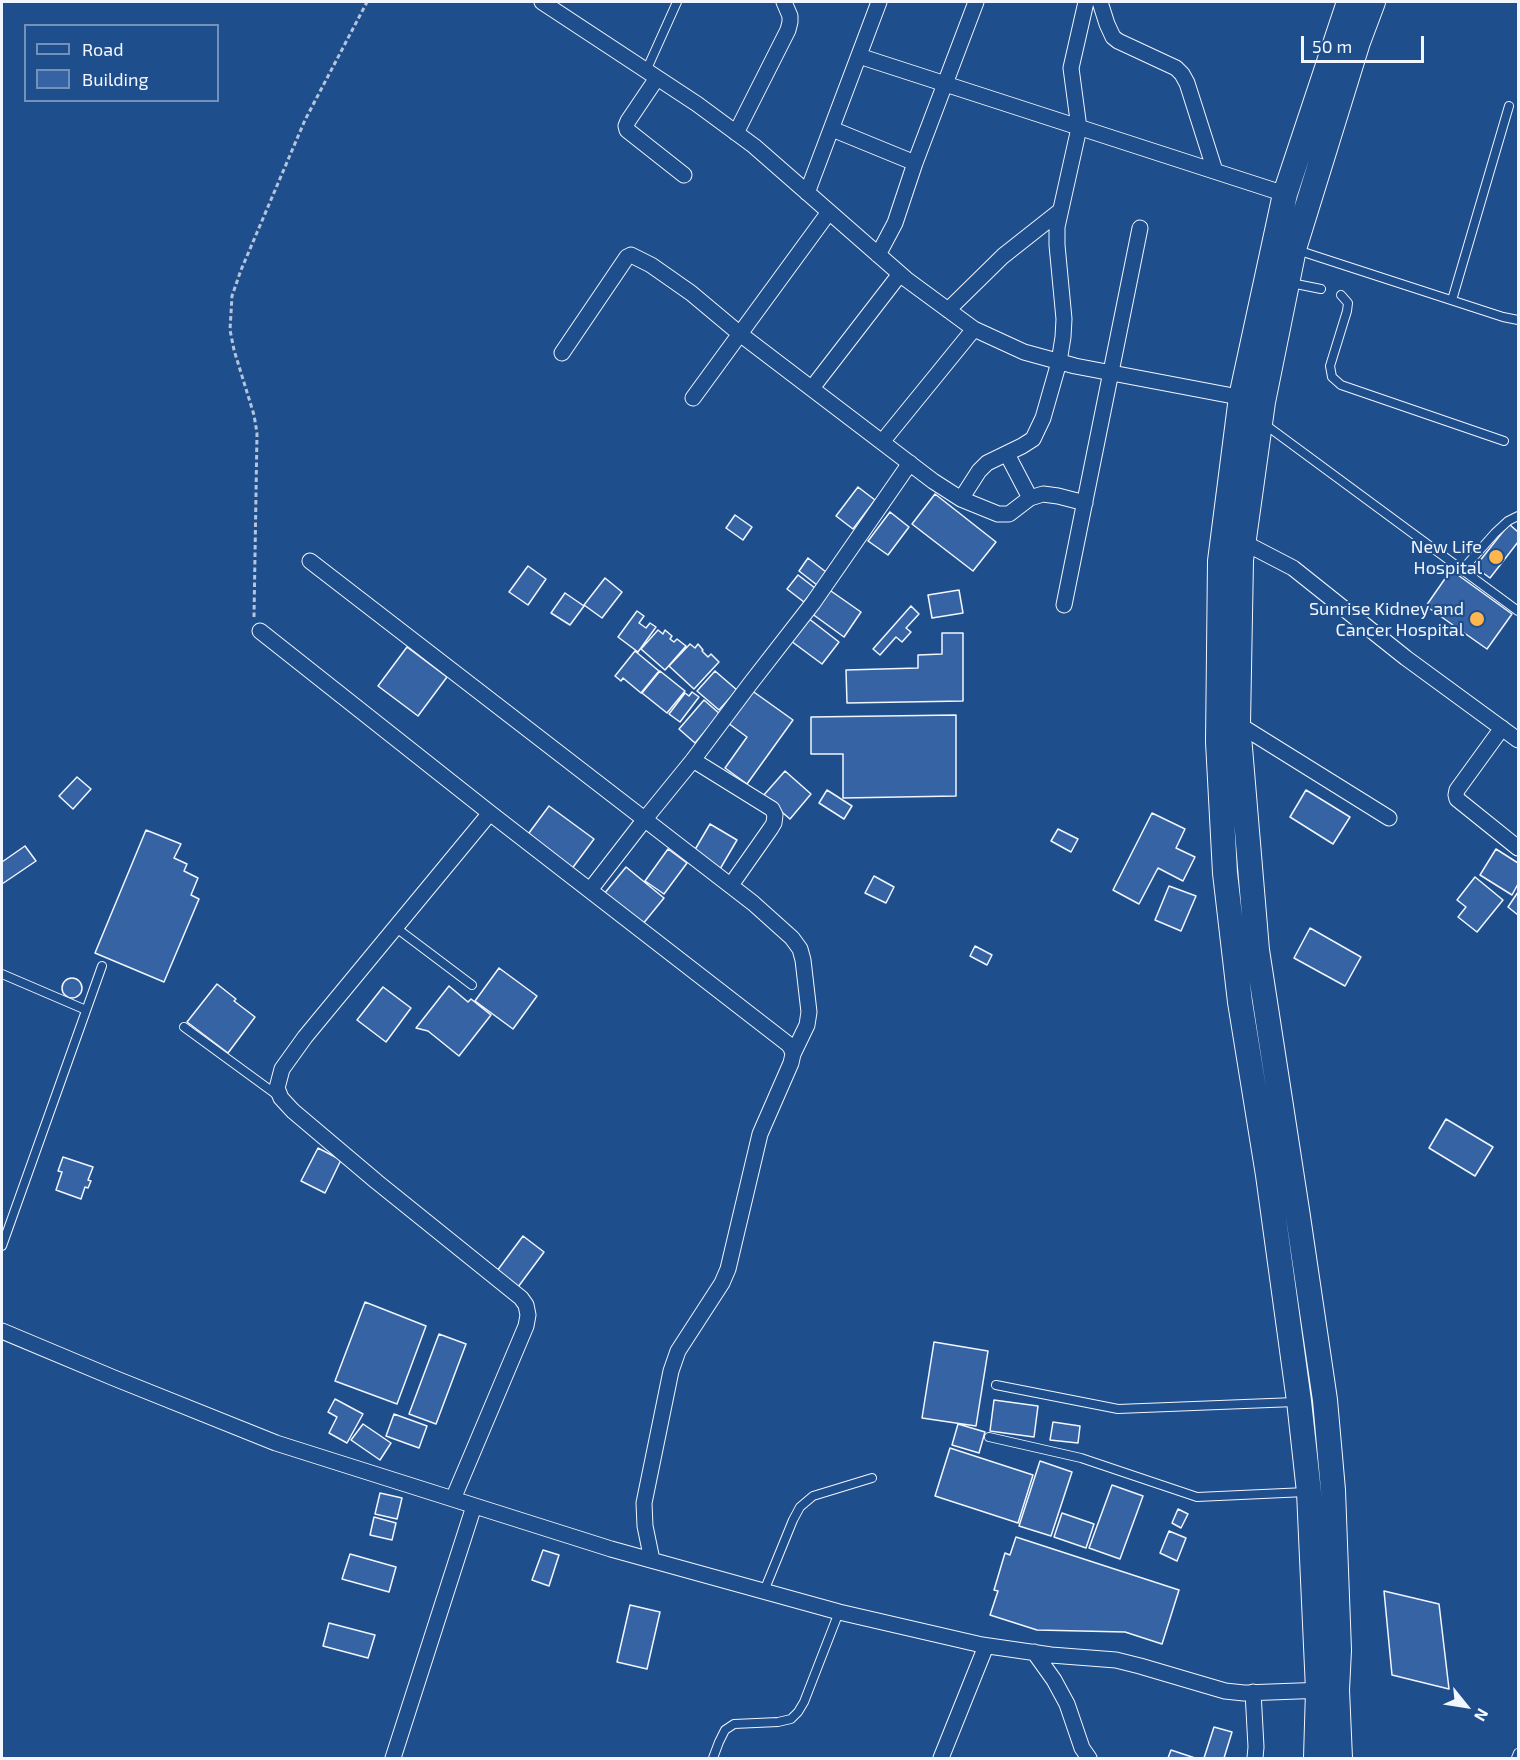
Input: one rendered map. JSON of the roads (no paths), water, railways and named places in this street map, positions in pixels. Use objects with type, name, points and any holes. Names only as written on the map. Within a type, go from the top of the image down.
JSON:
[{"type":"main road","points":[[1316,1758],[1328,1690],[1339,1650],[1333,1490],[1325,1400],[1257,950],[1238,724],[1241,560],[1255,406],[1285,194],[1349,2]]},
{"type":"main road","points":[[1340,1758],[1328,1690],[1299,1401],[1236,967],[1225,873],[1218,742],[1220,561],[1294,249],[1372,2]]},
{"type":"main road","points":[[1282,1283],[1307,1279]]},
{"type":"street","points":[[542,2],[697,104],[754,146],[900,274],[974,329],[1024,352],[1059,362],[1255,406]]},
{"type":"street","points":[[736,133],[788,30],[790,16],[784,2]]},
{"type":"street","points":[[807,193],[879,2]]},
{"type":"street","points":[[878,255],[895,223],[915,163],[976,2]]},
{"type":"street","points":[[961,499],[979,471],[987,463],[1033,439],[1038,430],[1059,362],[1064,320],[1057,245],[1060,211],[1079,128],[1071,68],[1086,2]]},
{"type":"street","points":[[1100,2],[1113,37],[1176,68],[1182,74],[1187,82],[1215,171]]},
{"type":"street","points":[[859,56],[1285,194]]},
{"type":"street","points":[[651,74],[626,126],[627,130],[684,175]]},
{"type":"street","points":[[832,129],[915,163]]},
{"type":"street","points":[[948,310],[1003,256],[1060,211]]},
{"type":"street","points":[[693,398],[829,212]]},
{"type":"street","points":[[1064,605],[1140,228]]},
{"type":"street","points":[[562,353],[627,257],[631,255],[651,265],[691,294],[910,464],[961,499],[998,514],[1009,514],[1030,498],[1043,494],[1085,503]]},
{"type":"street","points":[[812,388],[900,274]]},
{"type":"street","points":[[882,442],[974,329]]},
{"type":"street","points":[[1007,454],[1030,498]]},
{"type":"street","points":[[590,890],[813,603],[910,464]]},
{"type":"street","points":[[1243,542],[1293,568],[1406,658],[1518,740]]},
{"type":"street","points":[[310,561],[731,885],[792,938],[800,949],[809,1012],[807,1025],[760,1134],[728,1269],[722,1283],[678,1351],[671,1371],[644,1503],[645,1526],[652,1560]]},
{"type":"street","points":[[260,631],[788,1044],[793,1054]]},
{"type":"street","points":[[1238,724],[1389,818]]},
{"type":"street","points":[[1502,728],[1455,795],[1518,848]]},
{"type":"street","points":[[693,759],[772,809],[775,815],[771,828],[731,885]]},
{"type":"street","points":[[453,1499],[526,1326],[528,1315],[526,1305],[521,1298],[293,1111],[281,1098],[277,1088],[282,1069],[305,1038],[490,813]]},
{"type":"street","points":[[2,1331],[276,1443],[652,1560],[839,1612],[986,1646],[1116,1660],[1225,1691],[1328,1690]]},
{"type":"street","points":[[393,1758],[474,1506]]},
{"type":"street","points":[[941,1758],[986,1646]]},
{"type":"street","points":[[1034,1652],[1063,1696],[1078,1741],[1089,1758]]},
{"type":"street","points":[[1253,1692],[1255,1758]]},
{"type":"lane","points":[[651,74],[677,2]]},
{"type":"lane","points":[[1452,300],[1509,106]]},
{"type":"lane","points":[[1294,249],[1518,320]]},
{"type":"lane","points":[[1286,282],[1321,289]]},
{"type":"lane","points":[[1341,295],[1348,303],[1330,366],[1332,377],[1341,385],[1504,441]]},
{"type":"lane","points":[[1255,406],[1462,570],[1518,611]]},
{"type":"lane","points":[[1462,570],[1495,533],[1508,521],[1518,516]]},
{"type":"lane","points":[[395,927],[472,985]]},
{"type":"lane","points":[[2,1246],[102,966]]},
{"type":"lane","points":[[2,974],[86,1010]]},
{"type":"lane","points":[[184,1027],[281,1098]]},
{"type":"lane","points":[[996,1385],[1118,1409],[1299,1401]]},
{"type":"lane","points":[[989,1437],[1081,1458],[1197,1497],[1309,1492]]},
{"type":"lane","points":[[764,1591],[800,1507],[813,1496],[872,1478]]},
{"type":"lane","points":[[713,1758],[725,1730],[734,1724],[778,1722],[791,1719],[798,1712],[839,1612]]},
{"type":"lane","points":[[1516,1758],[1518,1753]]},
{"type":"place","name":"New Life Hospital","points":[[1496,557]]},
{"type":"place","name":"Sunrise Kidney and Cancer Hospital","points":[[1477,619]]}]
